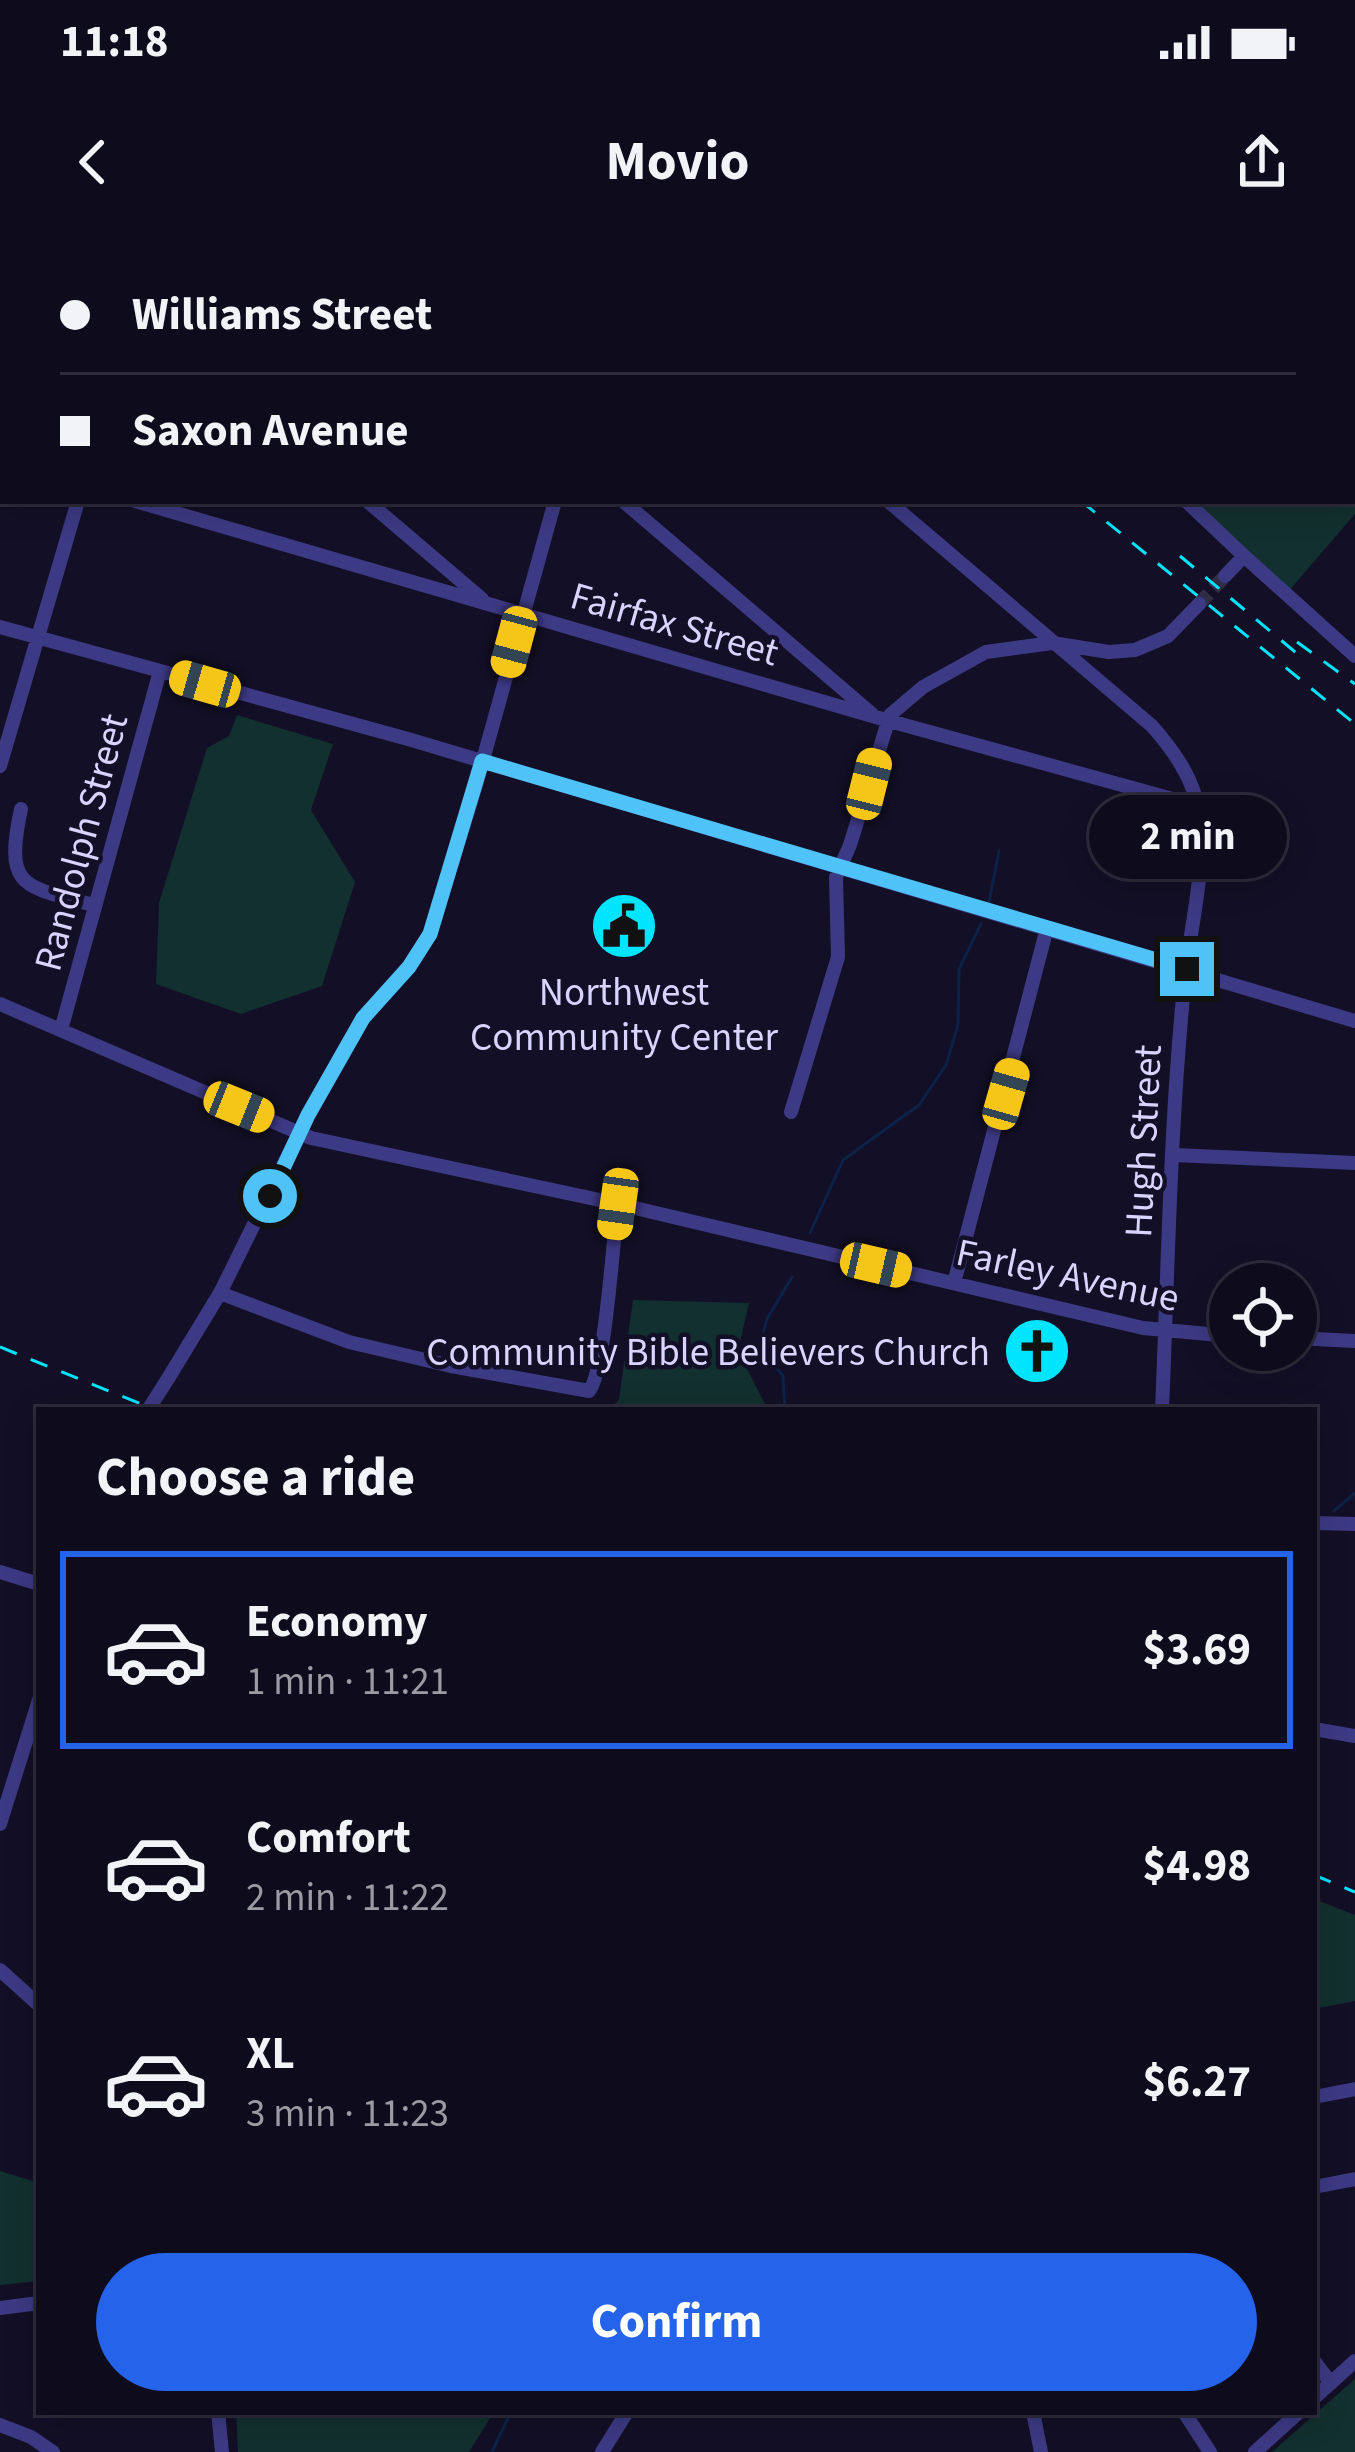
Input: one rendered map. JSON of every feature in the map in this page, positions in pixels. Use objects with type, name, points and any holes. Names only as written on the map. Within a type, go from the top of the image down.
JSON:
[{"type":"street","points":[[0,766],[77,504]]},
{"type":"street","name":"Fairfax Street","points":[[145,504],[881,719],[1198,806]]},
{"type":"street","points":[[371,504],[486,602]]},
{"type":"street","points":[[150,1407],[220,1293],[298,1134],[363,1018],[409,967],[430,934],[554,504]]},
{"type":"street","points":[[627,504],[881,719]]},
{"type":"street","name":"Hugh Street","points":[[892,504],[1165,740],[1186,773],[1198,806],[1196,916],[1187,969],[1174,1155],[1162,1407]]},
{"type":"street","points":[[1189,504],[1355,656]]},
{"type":"street","points":[[1225,576],[1244,556]]},
{"type":"street","points":[[791,1112],[838,957],[836,881],[881,719],[969,659],[1008,646],[1058,644],[1109,652],[1145,648],[1168,636],[1199,604]]},
{"type":"street","points":[[0,627],[482,761],[1355,1021]]},
{"type":"street","name":"Randolph Street","points":[[61,1030],[160,671]]},
{"type":"street","points":[[21,809],[12,850],[17,871],[30,888],[93,905]]},
{"type":"street","points":[[954,1283],[1047,928]]},
{"type":"street","name":"Farley Avenue","points":[[0,1004],[298,1134],[1166,1333],[1209,1335]]},
{"type":"street","points":[[1174,1155],[1355,1163]]},
{"type":"street","points":[[220,1293],[349,1342],[589,1391],[596,1382],[606,1322],[618,1204]]},
{"type":"street","points":[[1317,1339],[1355,1341]]},
{"type":"street","points":[[1317,1523],[1355,1524]]},
{"type":"street","points":[[0,1573],[36,1582]]},
{"type":"street","points":[[0,1824],[36,1710]]},
{"type":"street","points":[[1317,1730],[1355,1736]]},
{"type":"street","points":[[0,1970],[36,2002]]},
{"type":"street","points":[[1317,2096],[1355,2089]]},
{"type":"street","points":[[1317,2186],[1355,2179]]},
{"type":"street","points":[[0,2308],[36,2303]]},
{"type":"street","points":[[1317,2395],[1355,2361]]},
{"type":"street","points":[[1317,2365],[1331,2383]]},
{"type":"street","points":[[218,2415],[222,2452]]},
{"type":"street","points":[[602,2452],[625,2415]]},
{"type":"street","points":[[1034,2415],[1041,2452]]},
{"type":"street","points":[[1186,2415],[1210,2452]]},
{"type":"street","points":[[1256,2452],[1295,2415]]},
{"type":"street","points":[[0,2426],[31,2437],[53,2452]]},
{"type":"green space","points":[[1192,504],[1355,504],[1355,514],[1287,593]]},
{"type":"green space","points":[[237,715],[333,744],[311,810],[355,882],[322,986],[241,1014],[156,984],[159,903],[207,748],[229,736]]},
{"type":"green space","points":[[633,1300],[749,1303],[738,1351],[766,1407],[612,1407],[619,1399]]},
{"type":"green space","points":[[1317,1900],[1355,1915],[1355,2001],[1317,2008]]},
{"type":"green space","points":[[0,2171],[36,2182],[36,2281],[0,2285]]},
{"type":"green space","points":[[1355,2379],[1355,2452],[1272,2452],[1317,2415]]},
{"type":"green space","points":[[236,2415],[492,2415],[469,2452],[238,2452]]},
{"type":"waterway","points":[[989,902],[999,851]]},
{"type":"waterway","points":[[810,1233],[843,1160],[919,1105],[946,1065],[958,1025],[959,969],[981,924]]},
{"type":"waterway","points":[[785,1407],[783,1376],[762,1350],[762,1337],[792,1277]]},
{"type":"waterway","points":[[1334,1511],[1355,1493]]},
{"type":"waterway","points":[[492,2452],[510,2415]]},
{"type":"tunnel","points":[[1199,604],[1225,576]]},
{"type":"railway","points":[[1085,504],[1355,724]]},
{"type":"railway","points":[[1180,556],[1306,661]]},
{"type":"railway","points":[[1297,642],[1355,684]]},
{"type":"railway","points":[[0,1347],[149,1407]]},
{"type":"railway","points":[[1317,1876],[1355,1892]]},
{"type":"place","name":"Northwest Community Center","points":[[624,926]]},
{"type":"place","name":"Community Bible Believers Church","points":[[1037,1351]]},
{"type":"route","points":[[270,1196],[308,1115],[363,1018],[409,967],[430,934],[482,761],[1187,969]]}]
